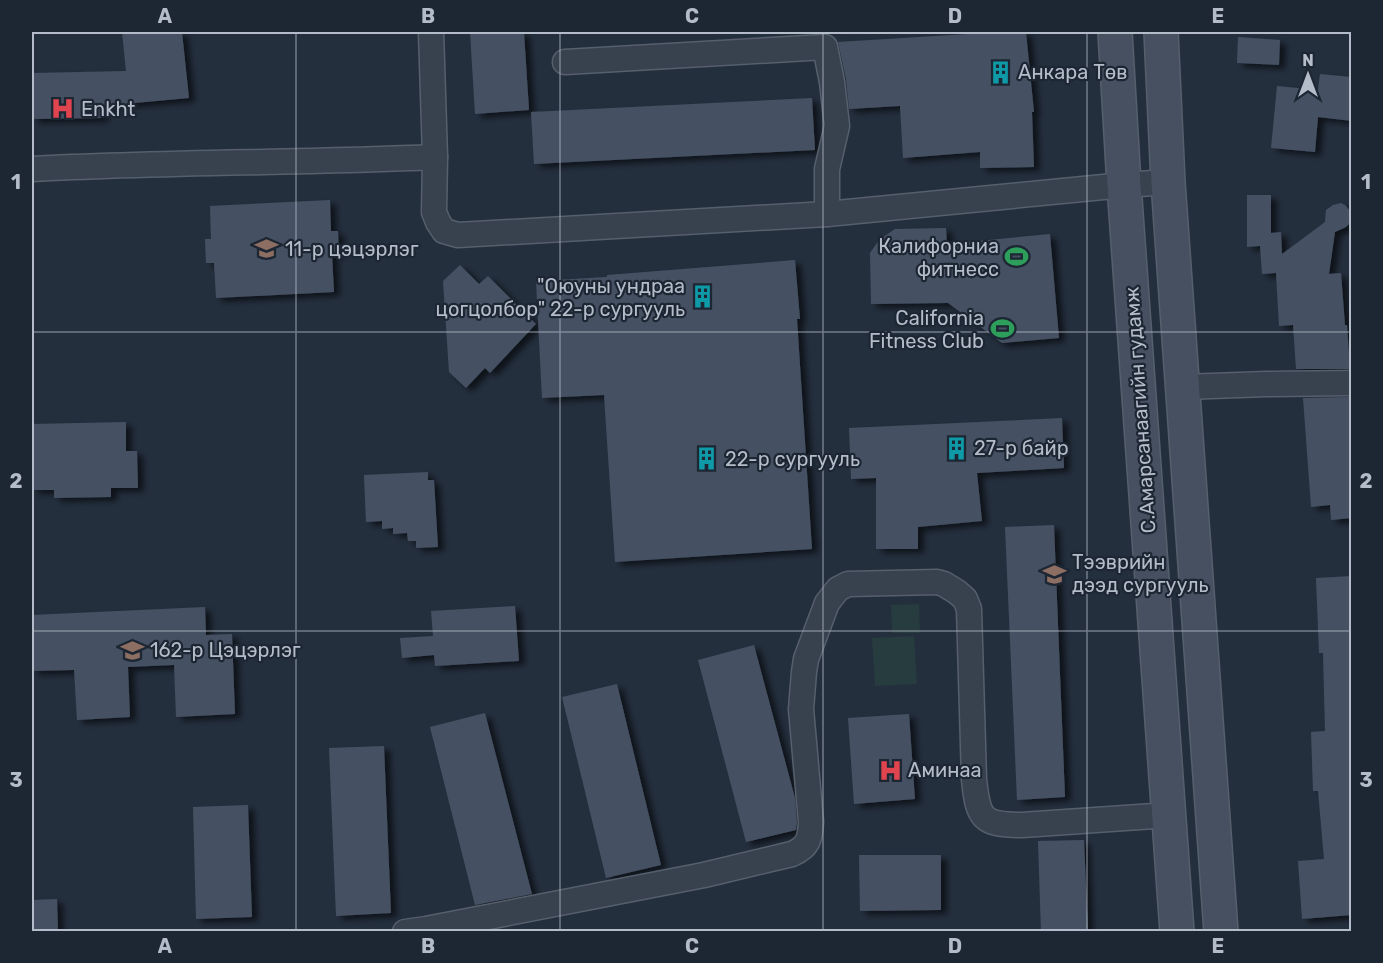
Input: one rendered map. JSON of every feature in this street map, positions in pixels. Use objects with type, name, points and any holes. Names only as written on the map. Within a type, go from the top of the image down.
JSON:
[{"type":"main road","name":"С.Амарсанаагийн гудамж","points":[[1115,32],[1177,932]]},
{"type":"main road","points":[[1161,32],[1168,182],[1221,932]]},
{"type":"main road","points":[[1169,815],[1213,811]]},
{"type":"street","points":[[431,32],[435,157],[434,212],[444,231],[458,235],[827,214],[1168,182]]},
{"type":"street","points":[[565,62],[784,40],[802,50],[825,48],[837,126],[827,169],[827,214]]},
{"type":"street","points":[[32,169],[435,157]]},
{"type":"street","points":[[1184,387],[1352,383]]},
{"type":"street","points":[[405,932],[692,877],[802,850],[811,835],[801,709],[806,659],[827,603],[838,589],[848,584],[937,582],[951,588],[967,604],[975,779],[977,803],[983,817],[998,825],[1022,825],[1169,815]]},
{"type":"green space","points":[[919,604],[920,633],[892,633],[891,605]]},
{"type":"green space","points":[[914,636],[917,684],[875,686],[872,638]]},
{"type":"building","points":[[122,32],[182,32],[189,98],[102,106],[103,118],[32,119],[32,73],[126,71]]},
{"type":"building","points":[[470,32],[524,32],[529,110],[475,114]]},
{"type":"building","points":[[967,32],[1026,32],[1034,112],[1032,112],[1034,167],[980,168],[980,152],[903,158],[900,106],[849,109],[846,79],[838,42],[968,34]]},
{"type":"building","points":[[1238,37],[1280,40],[1279,65],[1237,63]]},
{"type":"building","points":[[1320,74],[1352,77],[1352,121],[1318,117],[1315,152],[1271,148],[1277,86],[1318,90]]},
{"type":"building","points":[[812,98],[815,150],[534,164],[531,112]]},
{"type":"building","points":[[1247,195],[1271,195],[1271,233],[1281,232],[1282,254],[1325,222],[1326,210],[1333,205],[1341,203],[1351,212],[1349,224],[1335,232],[1329,274],[1341,273],[1350,369],[1296,369],[1293,325],[1279,326],[1276,273],[1262,274],[1260,246],[1247,247]]},
{"type":"building","points":[[330,200],[331,231],[338,231],[339,254],[332,254],[334,292],[216,298],[214,263],[206,263],[205,239],[211,239],[210,206]]},
{"type":"building","points":[[946,228],[947,244],[1050,234],[1059,338],[1002,343],[948,303],[871,304],[870,253],[879,240],[895,229]]},
{"type":"building","points":[[795,260],[812,549],[615,562],[604,395],[542,398],[536,281]]},
{"type":"building","points":[[460,265],[479,284],[488,276],[536,324],[490,373],[485,368],[466,388],[449,372],[443,281]]},
{"type":"building","points":[[1352,397],[1352,460],[1349,461],[1352,518],[1331,520],[1330,505],[1311,507],[1303,398]]},
{"type":"building","name":"27-р байр","points":[[1062,418],[1064,468],[977,473],[982,521],[918,527],[918,549],[876,549],[876,478],[851,479],[849,428]]},
{"type":"building","points":[[126,422],[126,451],[137,451],[138,488],[111,488],[111,497],[54,498],[54,490],[32,490],[32,424]]},
{"type":"building","points":[[428,472],[428,480],[434,480],[438,547],[416,548],[416,541],[408,541],[407,533],[393,534],[393,528],[382,529],[382,521],[366,522],[364,475]]},
{"type":"building","points":[[1054,525],[1065,797],[1017,800],[1005,527]]},
{"type":"building","points":[[1352,576],[1352,915],[1302,919],[1298,861],[1324,859],[1318,791],[1313,791],[1311,732],[1325,731],[1323,653],[1319,653],[1316,578]]},
{"type":"building","points":[[515,606],[519,661],[435,666],[434,655],[402,658],[400,638],[433,636],[431,611]]},
{"type":"building","name":"162-р Цэцэрлэг","points":[[205,607],[206,635],[232,634],[235,714],[176,717],[174,665],[128,667],[130,717],[77,720],[74,670],[32,671],[32,615]]},
{"type":"building","points":[[754,645],[795,798],[797,822],[796,830],[746,842],[698,660]]},
{"type":"building","points":[[617,684],[661,865],[606,878],[562,697]]},
{"type":"building","points":[[485,713],[532,894],[475,905],[430,727]]},
{"type":"building","points":[[909,714],[915,799],[854,804],[848,718]]},
{"type":"building","points":[[384,746],[391,913],[336,916],[329,748]]},
{"type":"building","points":[[248,805],[252,917],[196,919],[193,807]]},
{"type":"building","points":[[1084,840],[1088,932],[1041,932],[1038,841]]},
{"type":"building","points":[[859,855],[941,855],[941,910],[860,911]]},
{"type":"building","points":[[57,899],[58,932],[32,932],[32,900]]},
{"type":"place","name":"Анкара Төв","points":[[1000,72]]},
{"type":"place","name":"Enkht","points":[[63,109]]},
{"type":"place","name":"11-р цэцэрлэг","points":[[267,249]]},
{"type":"place","name":"Калифорниа фитнесс","points":[[1017,257]]},
{"type":"place","name":"\"Оюуны ундраа цогцолбор\" 22-р сургууль","points":[[703,297]]},
{"type":"place","name":"California Fitness Club","points":[[1002,329]]},
{"type":"place","name":"27-р байр","points":[[956,448]]},
{"type":"place","name":"22-р сургууль","points":[[707,459]]},
{"type":"place","name":"Тээврийн дээд сургууль","points":[[1054,574]]},
{"type":"place","name":"162-р Цэцэрлэг","points":[[132,650]]},
{"type":"place","name":"Аминаа","points":[[890,770]]}]
